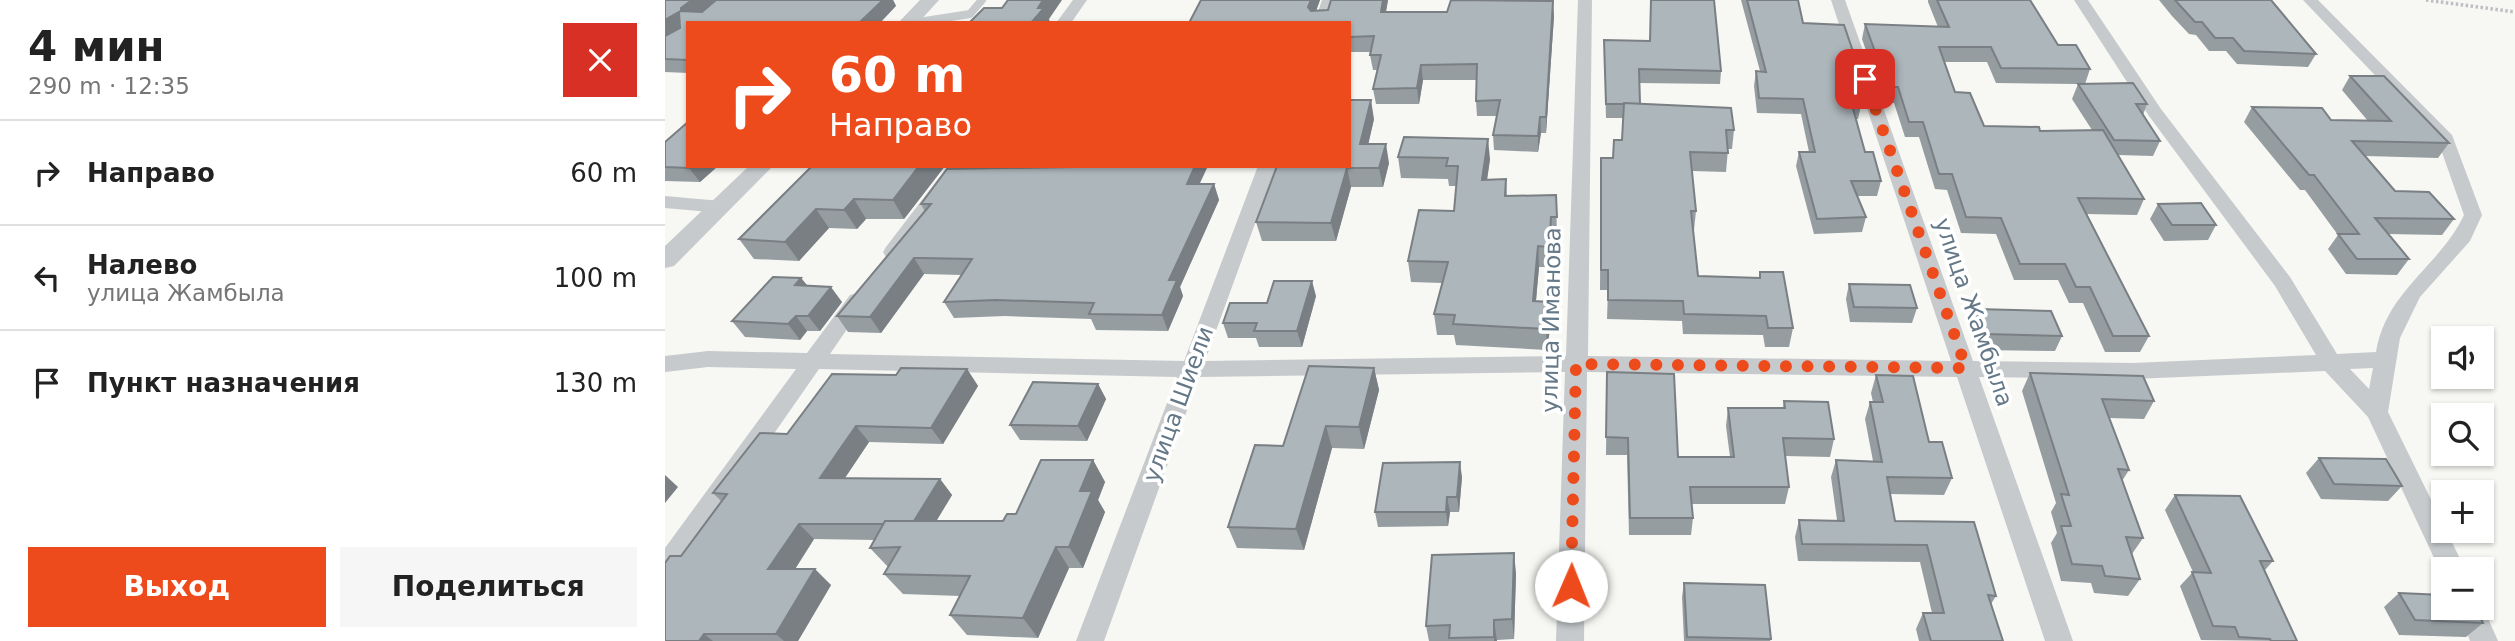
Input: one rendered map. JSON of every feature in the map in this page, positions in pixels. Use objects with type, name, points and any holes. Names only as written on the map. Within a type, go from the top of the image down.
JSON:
[{"type":"street","points":[[912,21],[930,0]]},
{"type":"street","points":[[1064,21],[1080,0]]},
{"type":"street","points":[[1322,21],[1329,0]]},
{"type":"street","name":"улица Иманова","points":[[1570,641],[1585,0]]},
{"type":"street","name":"улица Жамбыла","points":[[1838,0],[2059,641]]},
{"type":"street","points":[[2081,0],[2155,112],[2283,282],[2333,365],[2377,412],[2446,557]]},
{"type":"street","points":[[2310,0],[2446,139],[2473,215],[2463,237],[2411,293],[2389,338],[2383,360],[2377,412]]},
{"type":"street","points":[[665,260],[760,168]]},
{"type":"street","points":[[884,265],[956,168]]},
{"type":"street","name":"улица Шиели","points":[[1090,641],[1266,168]]},
{"type":"street","points":[[665,202],[721,206]]},
{"type":"street","points":[[665,569],[868,286]]},
{"type":"street","points":[[665,364],[708,359],[1191,369],[1576,364],[2133,371],[2333,365],[2383,360]]},
{"type":"street","points":[[2475,620],[2484,641]]},
{"type":"lane","points":[[923,21],[970,14],[982,0]]},
{"type":"path","points":[[2426,0],[2515,12]]},
{"type":"building","points":[[665,0],[692,0],[681,8],[681,11],[702,12],[716,0],[883,0],[861,21],[686,21],[686,60],[665,59],[665,36],[680,28],[679,12],[665,20]]},
{"type":"building","points":[[1008,0],[1043,0],[1038,8],[1044,8],[1033,21],[971,21],[984,8],[1002,8]]},
{"type":"building","points":[[1201,0],[1311,0],[1308,7],[1311,11],[1328,10],[1331,0],[1383,0],[1381,12],[1447,12],[1451,0],[1553,1],[1546,117],[1540,117],[1538,136],[1493,135],[1500,100],[1476,101],[1477,64],[1421,65],[1417,88],[1373,89],[1381,55],[1370,55],[1374,36],[1351,37],[1351,21],[1190,21]]},
{"type":"building","points":[[1651,0],[1714,0],[1721,71],[1639,69],[1640,104],[1606,104],[1604,40],[1650,41]]},
{"type":"building","points":[[1747,0],[1798,0],[1803,23],[1844,25],[1865,87],[1856,87],[1861,105],[1852,105],[1865,152],[1873,152],[1881,181],[1851,181],[1866,217],[1817,219],[1799,152],[1815,152],[1803,99],[1759,98],[1756,71],[1766,72]]},
{"type":"building","points":[[1937,0],[2030,0],[2058,45],[2076,45],[2090,69],[2001,68],[1991,47],[1939,47],[1955,92],[1970,93],[1984,126],[2039,127],[2040,131],[2103,130],[2144,199],[2078,198],[2149,336],[2113,336],[2090,287],[2076,287],[2065,264],[2020,264],[2001,218],[1966,217],[1952,174],[1939,174],[1923,122],[1909,122],[1898,87],[1888,87],[1865,24],[1949,27]]},
{"type":"building","points":[[2175,0],[2271,0],[2316,54],[2244,51],[2233,38],[2215,38],[2202,22],[2195,22]]},
{"type":"building","points":[[2350,76],[2384,76],[2449,143],[2352,141],[2395,191],[2429,192],[2454,219],[2375,218],[2409,259],[2357,259],[2338,234],[2359,234],[2314,175],[2309,175],[2252,107],[2322,108],[2331,120],[2391,121]]},
{"type":"building","points":[[2133,83],[2147,104],[2136,104],[2160,141],[2114,140],[2078,84]]},
{"type":"building","points":[[1351,100],[1371,100],[1360,144],[1386,144],[1379,168],[1351,168]]},
{"type":"building","points":[[1624,103],[1731,108],[1734,130],[1726,130],[1728,153],[1690,152],[1696,211],[1691,211],[1698,276],[1760,278],[1760,272],[1783,272],[1793,328],[1768,328],[1766,316],[1684,314],[1683,301],[1608,300],[1608,270],[1601,270],[1601,158],[1613,158],[1614,140],[1622,140]]},
{"type":"building","points":[[686,124],[686,168],[665,167],[665,142]]},
{"type":"building","points":[[1404,137],[1488,139],[1482,180],[1506,179],[1505,196],[1556,195],[1557,217],[1551,217],[1549,247],[1538,246],[1533,301],[1550,302],[1546,329],[1453,324],[1455,315],[1434,314],[1448,262],[1408,261],[1419,210],[1454,211],[1458,166],[1446,166],[1448,158],[1398,157]]},
{"type":"building","points":[[810,168],[917,168],[893,200],[854,199],[844,210],[816,209],[785,242],[739,239]]},
{"type":"building","points":[[1194,168],[1187,184],[1214,184],[1169,280],[1177,280],[1162,315],[1089,314],[1094,303],[996,300],[944,302],[972,259],[914,258],[870,317],[837,316],[931,204],[921,204],[947,169]]},
{"type":"building","points":[[1276,168],[1347,168],[1331,223],[1256,222]]},
{"type":"building","points":[[2201,203],[2216,225],[2172,225],[2158,204]]},
{"type":"building","points":[[773,277],[801,278],[795,285],[831,287],[808,316],[796,316],[788,324],[732,321]]},
{"type":"building","points":[[1274,281],[1312,281],[1297,331],[1254,331],[1257,323],[1223,323],[1230,303],[1267,303]]},
{"type":"building","points":[[1849,284],[1910,285],[1917,308],[1854,307]]},
{"type":"building","points":[[1976,309],[2051,311],[2062,336],[1985,334]]},
{"type":"building","points":[[1309,366],[1374,368],[1359,427],[1326,426],[1296,529],[1228,527],[1255,445],[1283,446]]},
{"type":"building","points":[[901,368],[967,369],[931,428],[856,426],[820,478],[940,479],[914,521],[885,521],[884,524],[799,524],[768,569],[815,569],[776,634],[704,634],[699,641],[665,641],[665,563],[670,556],[681,556],[727,494],[713,493],[760,433],[787,434],[832,374],[896,375]]},
{"type":"building","points":[[1607,372],[1674,374],[1678,457],[1734,457],[1728,408],[1785,408],[1784,401],[1828,402],[1834,439],[1783,438],[1789,487],[1690,487],[1693,518],[1630,518],[1628,438],[1606,437]]},
{"type":"building","points":[[2030,373],[2143,376],[2154,401],[2102,399],[2129,470],[2118,469],[2143,538],[2126,537],[2140,579],[2105,576],[2102,566],[2072,564],[2061,526],[2071,526],[2061,494],[2069,495]]},
{"type":"building","points":[[1876,375],[1913,376],[1929,442],[1942,442],[1952,478],[1887,477],[1895,521],[1974,522],[1996,596],[1988,595],[2003,641],[1931,641],[1923,613],[1944,613],[1927,545],[1802,544],[1799,520],[1844,521],[1836,460],[1882,462],[1870,402],[1883,402]]},
{"type":"building","points":[[1033,382],[1098,384],[1078,426],[1010,425]]},
{"type":"building","points":[[2319,458],[2386,459],[2402,486],[2334,484]]},
{"type":"building","points":[[1041,460],[1093,460],[1080,491],[1092,491],[1069,547],[1056,547],[1023,618],[950,615],[970,576],[884,574],[900,547],[870,548],[885,521],[1003,521],[1007,514],[1016,514]]},
{"type":"building","points":[[1460,462],[1457,497],[1447,497],[1446,512],[1375,512],[1383,463]]},
{"type":"building","points":[[2175,495],[2240,496],[2273,561],[2260,561],[2297,641],[2239,637],[2235,627],[2213,626],[2192,572],[2211,573]]},
{"type":"building","points":[[1514,553],[1512,619],[1494,620],[1494,637],[1449,638],[1450,625],[1426,626],[1432,555]]},
{"type":"building","points":[[1684,583],[1765,585],[1771,639],[1687,637]]},
{"type":"building","points":[[2399,593],[2431,594],[2431,620],[2482,620],[2483,623],[2415,620]]},
{"type":"route","points":[[1571,586],[1576,364],[1966,368],[1865,79]]}]
